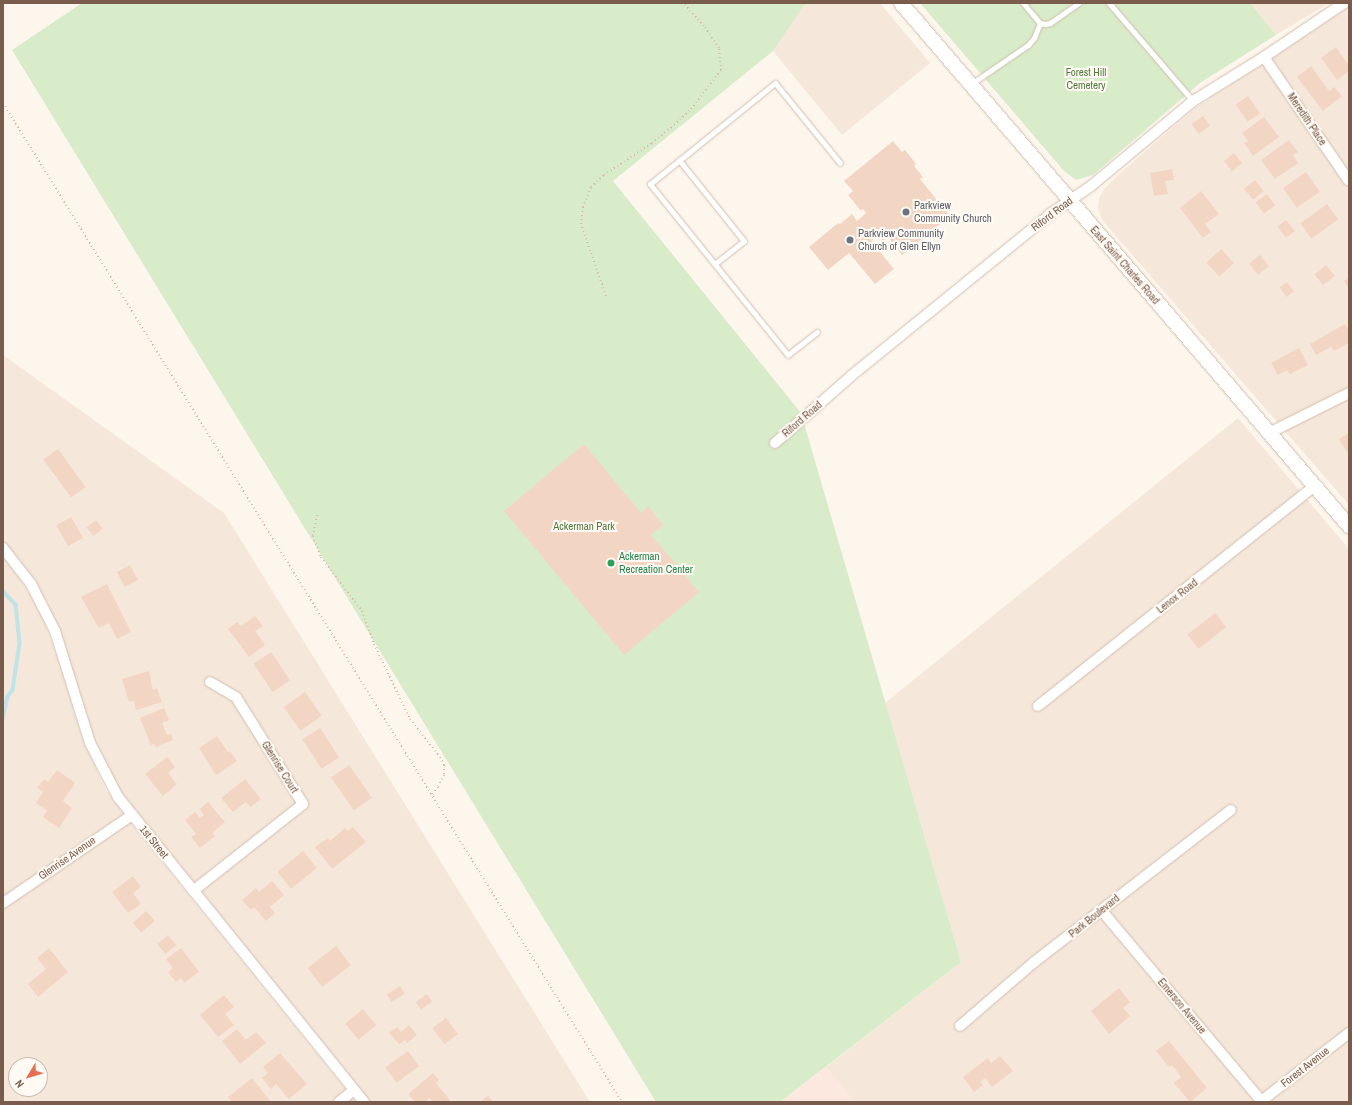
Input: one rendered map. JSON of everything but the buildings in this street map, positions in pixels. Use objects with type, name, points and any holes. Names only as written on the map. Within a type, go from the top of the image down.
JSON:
[{"type":"main road","name":"East Saint Charles Road","points":[[901,3],[1069,201],[1349,526]]},
{"type":"street","name":"Riford Road","points":[[775,443],[851,376],[1050,214],[1091,186],[1193,101],[1264,57],[1344,3]]},
{"type":"street","name":"Meredith Place","points":[[1264,57],[1349,181]]},
{"type":"street","points":[[1269,433],[1349,393]]},
{"type":"street","name":"Lenox Road","points":[[1038,706],[1315,486]]},
{"type":"street","name":"1st Street","points":[[3,548],[31,584],[46,611],[63,652],[90,743],[118,797],[364,1102]]},
{"type":"street","name":"Glenrise Court","points":[[193,891],[304,804],[236,697],[210,682]]},
{"type":"street","name":"Park Boulevard","points":[[960,1026],[1033,963],[1231,810]]},
{"type":"street","name":"Glenrise Avenue","points":[[3,903],[132,815]]},
{"type":"street","name":"Emerson Avenue","points":[[1102,911],[1261,1102]]},
{"type":"street","name":"Forest Avenue","points":[[1261,1102],[1349,1032]]},
{"type":"street","points":[[339,1102],[354,1090]]},
{"type":"lane","points":[[1023,3],[1040,22],[1050,23],[1079,3]]},
{"type":"lane","points":[[1109,3],[1193,101]]},
{"type":"lane","points":[[971,85],[1028,45],[1034,38],[1040,22]]},
{"type":"lane","points":[[816,332],[788,355],[650,184],[776,83],[840,163]]},
{"type":"lane","points":[[679,160],[744,241],[715,264]]},
{"type":"path","points":[[606,296],[581,224],[582,207],[591,187],[604,175],[652,143],[674,125],[691,109],[721,70],[718,48],[704,26],[683,3]]},
{"type":"path","points":[[3,103],[622,1102]]},
{"type":"path","points":[[317,515],[313,536],[321,557],[362,611],[374,644],[410,719],[440,757],[444,765],[444,775],[432,795]]},
{"type":"shaded area","points":[[806,3],[880,3],[930,63],[842,135],[773,51]]},
{"type":"shaded area","points":[[1250,3],[1329,3],[1276,35]]},
{"type":"shaded area","points":[[1349,7],[1349,505],[1102,220],[1098,208],[1099,198],[1104,189],[1195,108]]},
{"type":"shaded area","points":[[3,355],[224,513],[590,1102],[369,1102],[137,813],[119,789],[92,735],[61,632],[45,598],[3,542]]},
{"type":"shaded area","points":[[1238,418],[1349,549],[1349,1102],[854,1102],[826,1067],[961,962],[885,703]]},
{"type":"shaded area","points":[[3,556],[21,580],[42,616],[61,667],[79,728],[105,789],[140,835],[356,1102],[3,1102]]},
{"type":"shaded area","points":[[826,1067],[854,1102],[780,1102]]},
{"type":"green space","name":"Ackerman Park","points":[[82,3],[806,3],[773,51],[613,181],[801,413],[961,962],[780,1102],[656,1102],[12,50]]},
{"type":"green space","name":"Forest Hill Cemetery","points":[[920,3],[1250,3],[1276,35],[1200,83],[1093,175],[1076,180],[1064,171]]},
{"type":"waterway","points":[[3,591],[16,605],[20,643],[13,690],[8,697],[3,718]]},
{"type":"place","name":"Parkview Community Church","points":[[906,212]]},
{"type":"place","name":"Parkview Community Church of Glen Ellyn","points":[[850,240]]},
{"type":"place","name":"Ackerman Recreation Center","points":[[611,563]]}]
